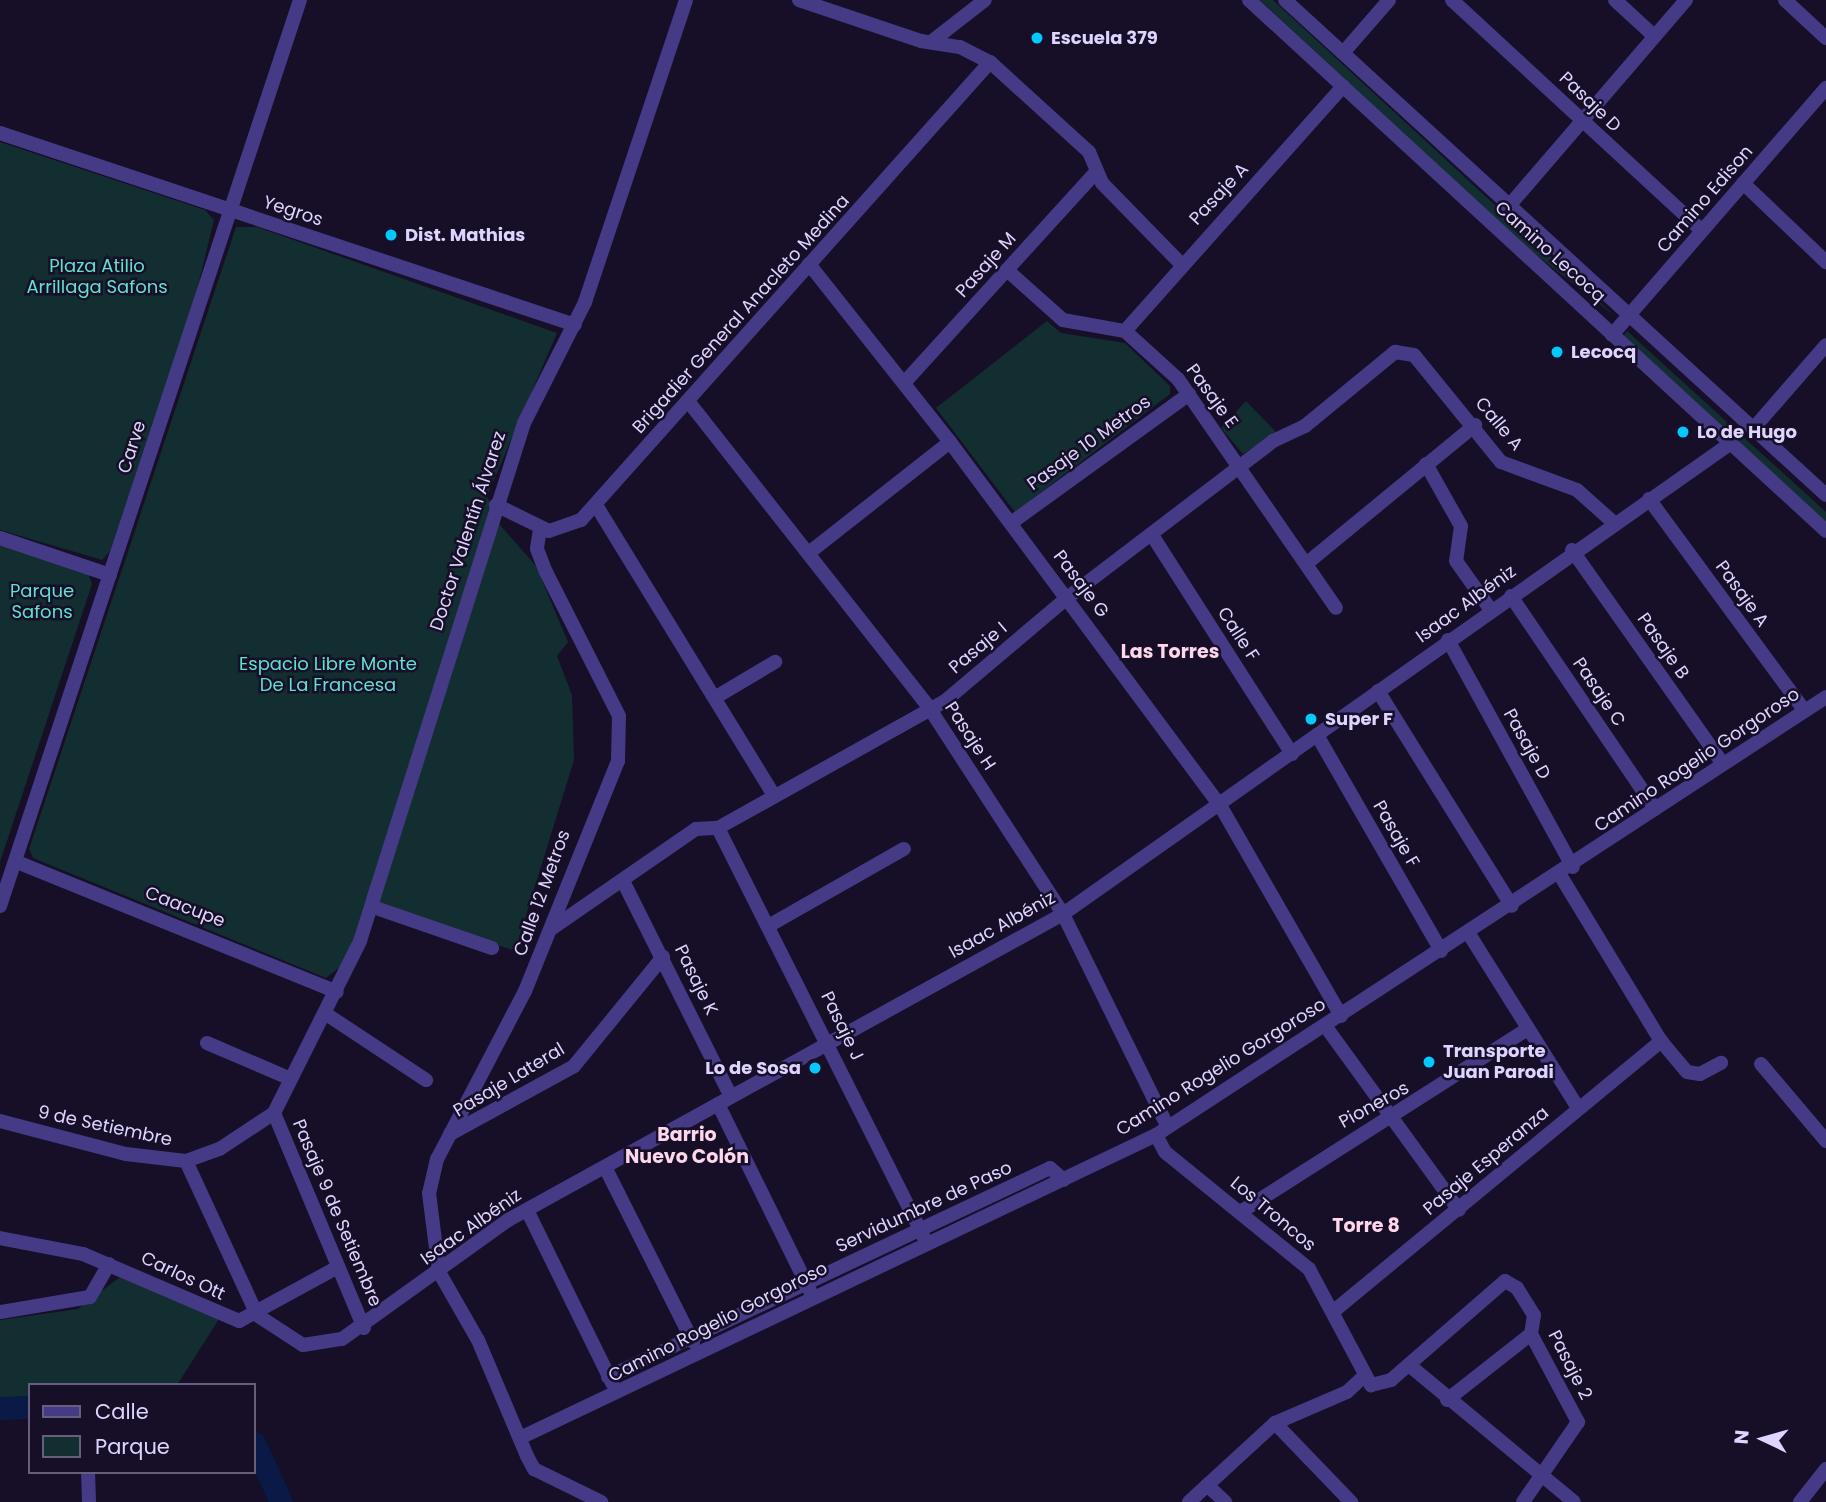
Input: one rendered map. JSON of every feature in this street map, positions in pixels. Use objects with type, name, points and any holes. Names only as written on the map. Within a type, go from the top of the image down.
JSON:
[{"type":"street","name":"Carve","points":[[2,897],[17,862],[300,0]]},
{"type":"street","name":"Doctor Valentín Álvarez","points":[[274,1113],[337,992],[373,907],[496,505],[537,388],[575,325],[686,0]]},
{"type":"street","points":[[799,0],[931,42],[973,51],[990,62],[1089,152],[1096,172],[1140,229],[1181,264]]},
{"type":"street","points":[[931,42],[985,0]]},
{"type":"street","name":"Camino Lecocq","points":[[1249,0],[1826,531]]},
{"type":"street","name":"Camino Lecocq","points":[[1285,0],[1627,318],[1826,495]]},
{"type":"street","points":[[1343,53],[1389,0]]},
{"type":"street","name":"Pasaje D","points":[[1452,0],[1702,231]]},
{"type":"street","points":[[1615,0],[1654,36]]},
{"type":"street","points":[[1508,207],[1686,0]]},
{"type":"street","points":[[1785,0],[1826,38]]},
{"type":"street","name":"Brigadier General Anacleto Medina","points":[[540,529],[565,530],[596,505],[990,62]]},
{"type":"street","name":"Pasaje A","points":[[1125,331],[1181,264],[1343,86]]},
{"type":"street","name":"Camino Edison","points":[[1612,335],[1826,88]]},
{"type":"street","name":"Yegros","points":[[0,133],[575,325]]},
{"type":"street","name":"Pasaje M","points":[[904,383],[1096,172]]},
{"type":"street","points":[[1743,183],[1826,262]]},
{"type":"street","name":"Pasaje G","points":[[809,264],[1012,523],[1222,807],[1341,1016]]},
{"type":"street","points":[[1007,270],[1073,325],[1125,331]]},
{"type":"street","name":"Pasaje E","points":[[1125,331],[1189,394],[1336,608]]},
{"type":"street","points":[[1753,429],[1826,345]]},
{"type":"street","name":"Calle A","points":[[1403,351],[1475,425],[1502,462],[1577,490],[1614,523]]},
{"type":"street","name":"Pasaje I","points":[[551,929],[696,829],[718,828],[928,706],[946,701],[1067,598],[1239,468],[1403,351]]},
{"type":"street","name":"Pasaje 10 Metros","points":[[1012,523],[1189,394]]},
{"type":"street","name":"Pasaje H","points":[[688,401],[810,552],[928,706],[1063,914],[1162,1131]]},
{"type":"street","points":[[1306,564],[1475,425]]},
{"type":"street","points":[[810,552],[950,442]]},
{"type":"street","name":"Isaac Albéniz","points":[[257,1315],[312,1346],[364,1328],[527,1210],[1063,914],[1222,807],[1572,550],[1731,443]]},
{"type":"street","points":[[1426,464],[1461,526],[1456,561],[1491,610]]},
{"type":"street","name":"Pasaje A","points":[[1649,499],[1805,711]]},
{"type":"street","points":[[496,505],[540,529]]},
{"type":"street","points":[[596,505],[773,794]]},
{"type":"street","name":"Calle 12 Metros","points":[[540,529],[537,549],[546,572],[619,716],[621,736],[618,761],[558,897],[551,929],[505,1034],[450,1134],[429,1193],[439,1272],[522,1437],[534,1469],[601,1502]]},
{"type":"street","name":"Calle F","points":[[1152,535],[1292,754]]},
{"type":"street","points":[[0,538],[110,575]]},
{"type":"street","name":"Pasaje B","points":[[1572,550],[1722,763]]},
{"type":"street","name":"Pasaje C","points":[[1511,596],[1655,809]]},
{"type":"street","name":"Pasaje D","points":[[1448,640],[1567,871],[1661,1041],[1693,1075],[1721,1063]]},
{"type":"street","points":[[716,697],[775,662]]},
{"type":"street","points":[[1378,691],[1511,905]]},
{"type":"street","name":"Camino Rogelio Gorgoroso","points":[[522,1437],[699,1353],[809,1290],[924,1236],[1064,1180],[1162,1131],[1567,871],[1722,763],[1826,697]]},
{"type":"street","name":"Pasaje F","points":[[1317,735],[1441,951]]},
{"type":"street","name":"Pasaje J","points":[[718,828],[830,1043],[924,1236]]},
{"type":"street","points":[[770,925],[904,849]]},
{"type":"street","name":"Caacupe","points":[[17,862],[337,992]]},
{"type":"street","name":"Pasaje K","points":[[623,881],[663,957],[809,1290]]},
{"type":"street","points":[[373,907],[492,948]]},
{"type":"street","points":[[1469,934],[1525,1031],[1578,1108]]},
{"type":"street","name":"Pasaje Lateral","points":[[450,1134],[574,1066],[663,957]]},
{"type":"street","points":[[326,1014],[426,1080]]},
{"type":"street","points":[[1326,1027],[1390,1122],[1459,1210]]},
{"type":"street","name":"Pioneros","points":[[1242,1211],[1368,1128],[1390,1122],[1525,1031]]},
{"type":"street","name":"Pasaje Esperanza","points":[[1335,1310],[1661,1041]]},
{"type":"street","points":[[207,1043],[291,1079]]},
{"type":"street","points":[[1761,1064],[1826,1140]]},
{"type":"street","name":"9 de Setiembre","points":[[0,1121],[126,1154],[186,1161],[221,1148],[274,1113]]},
{"type":"street","name":"Pasaje 9 de Setiembre","points":[[274,1113],[364,1328]]},
{"type":"street","name":"Los Troncos","points":[[1162,1131],[1166,1152],[1299,1258],[1335,1310],[1363,1377]]},
{"type":"street","points":[[186,1161],[257,1315]]},
{"type":"street","points":[[605,1167],[699,1353]]},
{"type":"street","points":[[527,1210],[617,1394]]},
{"type":"street","name":"Carlos Ott","points":[[0,1238],[109,1264],[226,1318],[257,1315],[338,1267]]},
{"type":"street","points":[[0,1312],[90,1297],[109,1264]]},
{"type":"street","name":"Pasaje 2","points":[[1409,1365],[1505,1281],[1534,1315],[1531,1334],[1578,1422],[1522,1502]]},
{"type":"street","points":[[608,1377],[690,1334],[809,1290]]},
{"type":"street","points":[[1447,1399],[1531,1334]]},
{"type":"street","points":[[1189,1502],[1275,1423],[1347,1392],[1363,1377],[1383,1385],[1409,1365],[1574,1502]]},
{"type":"street","points":[[1275,1423],[1351,1502]]},
{"type":"street","points":[[1800,1502],[1826,1469]]},
{"type":"street","points":[[88,1474],[89,1502]]},
{"type":"street","points":[[1207,1485],[1225,1502]]},
{"type":"green space","points":[[1260,0],[1273,0],[1615,316],[1531,251]]},
{"type":"green space","name":"Plaza Atilio Arrillaga Safons","points":[[0,142],[205,210],[214,220],[196,294],[110,551],[102,560],[0,530]]},
{"type":"green space","name":"Espacio Libre Monte De La Francesa","points":[[236,227],[257,227],[557,333],[487,496],[500,525],[536,566],[568,642],[557,656],[572,695],[574,760],[515,951],[366,899],[346,962],[326,978],[33,858],[29,849]]},
{"type":"green space","points":[[1047,321],[1061,333],[1125,343],[1170,386],[1170,394],[1015,512],[936,408]]},
{"type":"green space","points":[[1627,331],[1826,512],[1826,523],[1623,337]]},
{"type":"green space","points":[[1246,401],[1277,433],[1243,454],[1221,428]]},
{"type":"green space","name":"Parque Safons","points":[[0,544],[88,573],[92,584],[0,862]]},
{"type":"green space","points":[[120,1277],[219,1319],[178,1383],[28,1383],[28,1400],[0,1402],[0,1320],[78,1309]]},
{"type":"waterway","points":[[0,1408],[28,1407]]},
{"type":"waterway","points":[[256,1447],[281,1502]]},
{"type":"place","name":"Escuela 379","points":[[1037,38]]},
{"type":"place","name":"Dist. Mathias","points":[[391,235]]},
{"type":"place","name":"Lecocq","points":[[1557,352]]},
{"type":"place","name":"Lo de Hugo","points":[[1683,432]]},
{"type":"place","name":"Super F","points":[[1311,719]]},
{"type":"place","name":"Transporte Juan Parodi","points":[[1429,1062]]},
{"type":"place","name":"Lo de Sosa","points":[[815,1068]]},
{"type":"district","name":"Las Torres","points":[[1170,652]]},
{"type":"district","name":"Barrio Nuevo Colón","points":[[687,1146]]},
{"type":"district","name":"Torre 8","points":[[1366,1226]]}]
